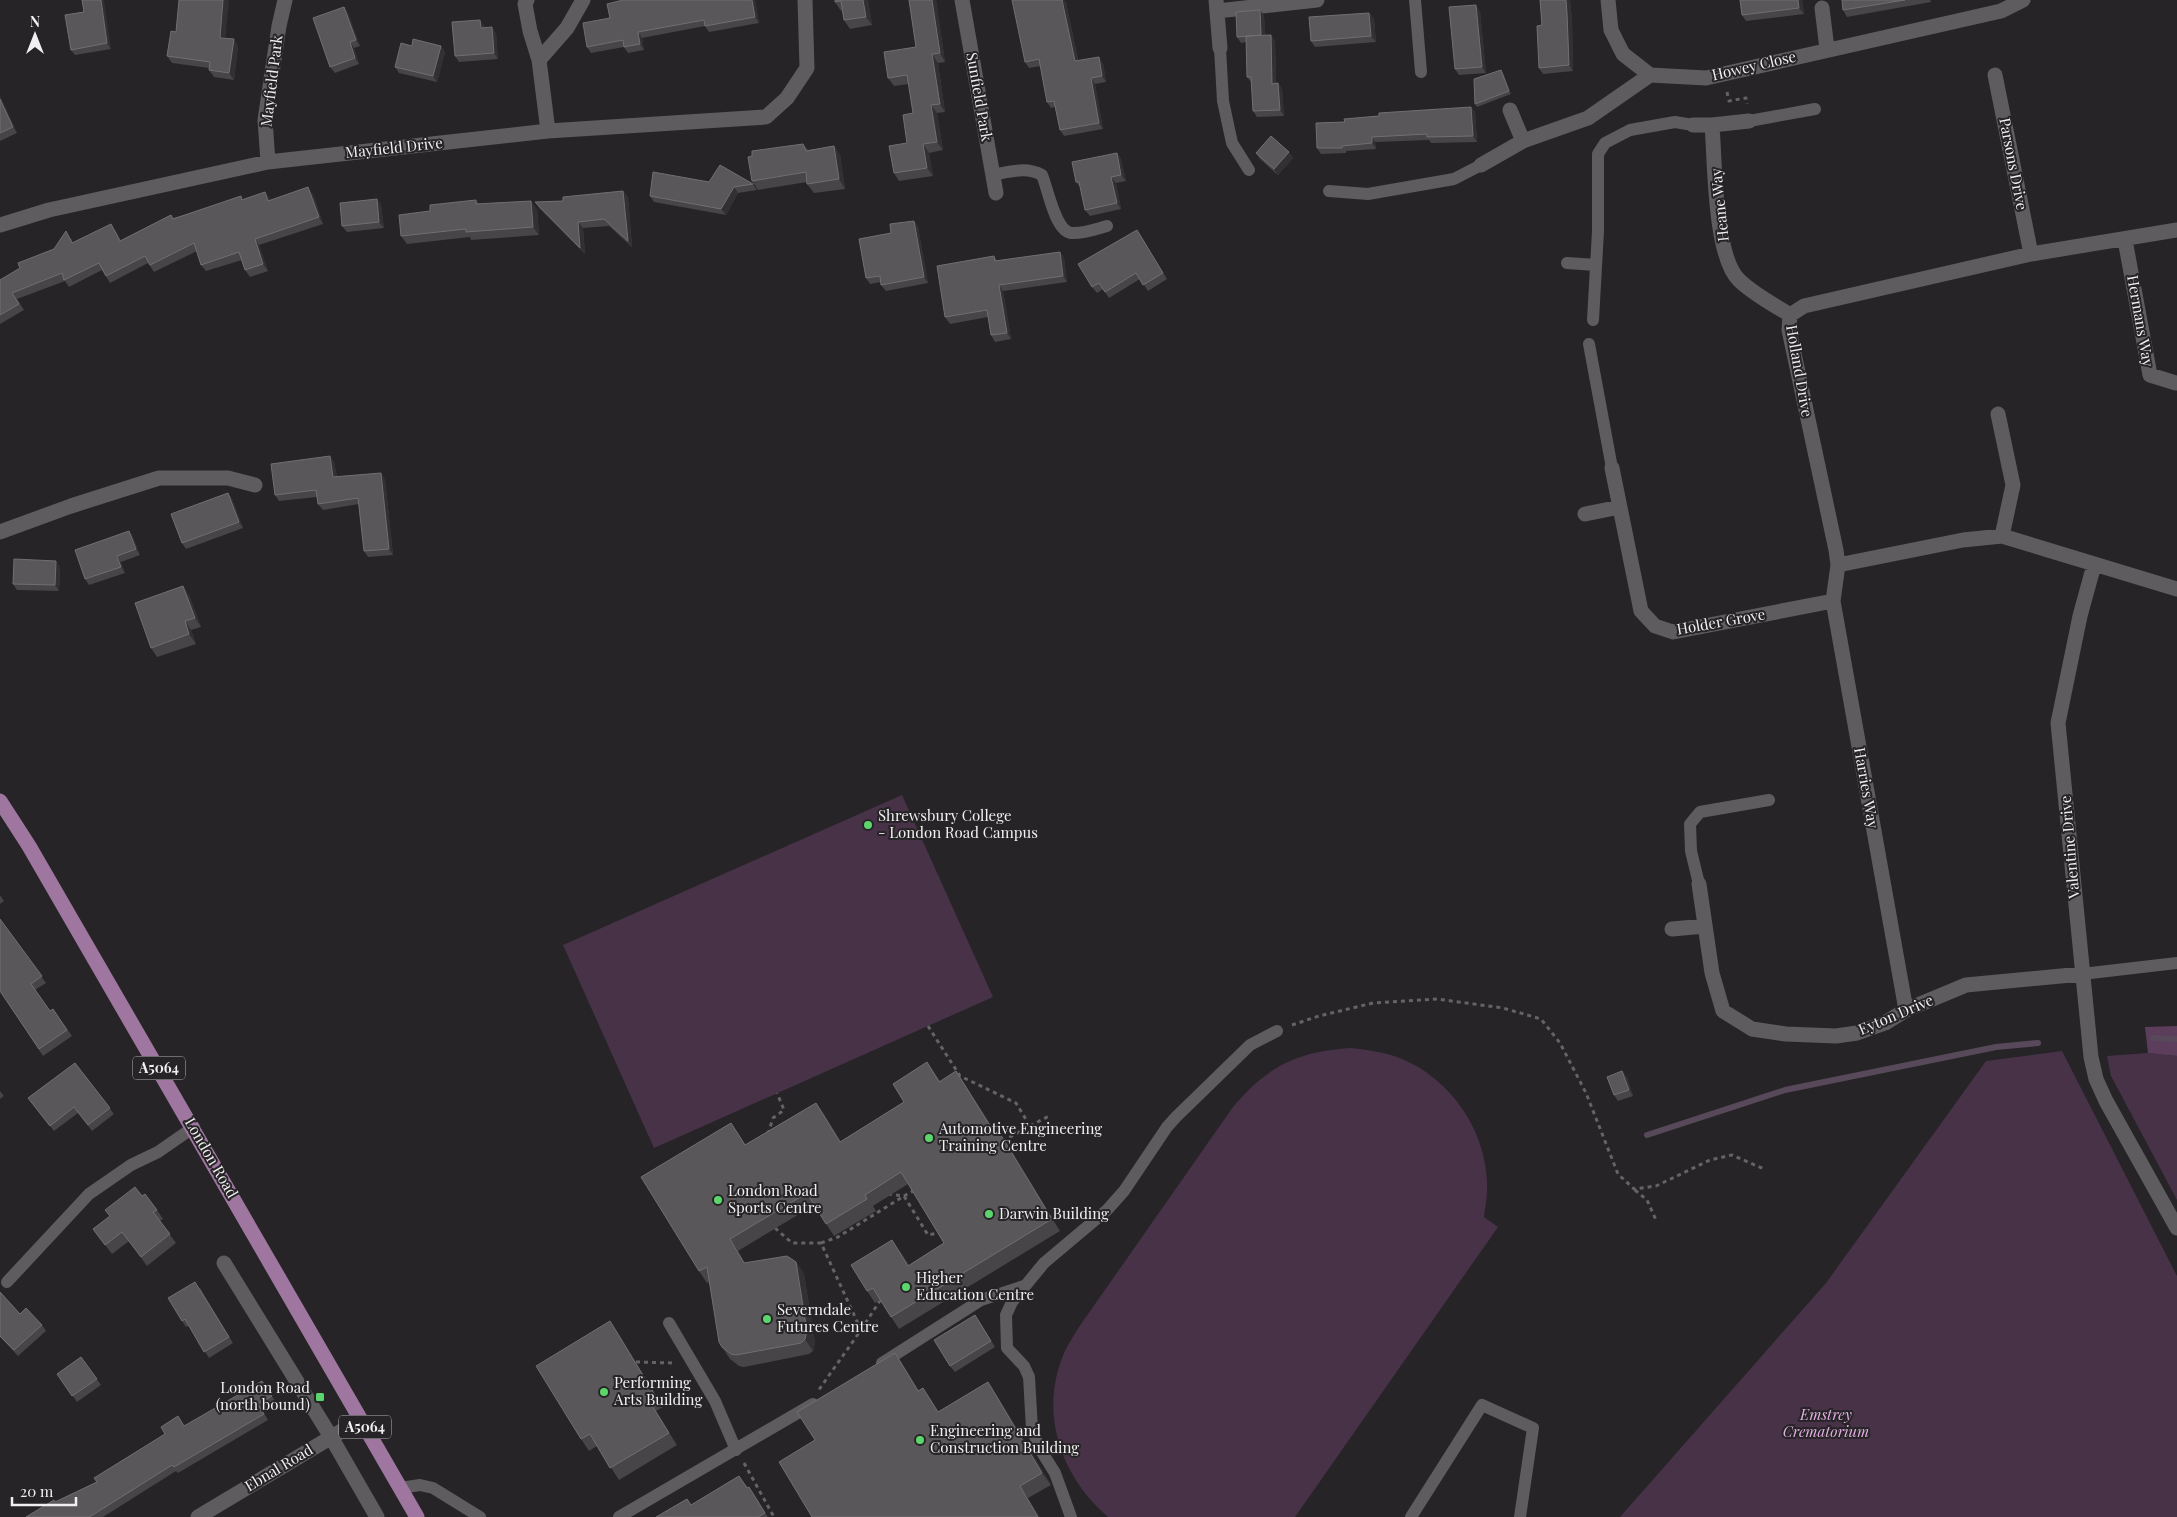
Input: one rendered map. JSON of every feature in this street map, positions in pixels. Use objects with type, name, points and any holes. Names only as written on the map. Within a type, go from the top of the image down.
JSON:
[{"type":"main road","name":"London Road","points":[[0,801],[29,846],[194,1127],[360,1420],[418,1517]]},
{"type":"street","name":"Mayfield Park","points":[[268,162],[265,120],[279,26],[285,0]]},
{"type":"street","points":[[527,0],[525,4],[530,31],[539,60],[548,131]]},
{"type":"street","points":[[539,60],[567,28],[583,0]]},
{"type":"street","name":"Mayfield Drive","points":[[0,225],[49,210],[268,162],[548,131],[766,117],[787,98],[807,68],[804,0]]},
{"type":"street","name":"Sunfield Park","points":[[962,0],[996,194]]},
{"type":"street","points":[[1220,48],[1217,6],[1317,0]]},
{"type":"street","points":[[1481,165],[1523,141],[1588,118],[1650,75],[1623,54],[1611,30],[1608,0]]},
{"type":"street","name":"Howey Close","points":[[1650,75],[1706,78],[2001,10],[2023,0]]},
{"type":"street","points":[[1822,8],[1827,49]]},
{"type":"street","name":"Parsons Drive","points":[[1995,75],[2031,254]]},
{"type":"street","points":[[1510,110],[1523,141]]},
{"type":"street","points":[[1693,126],[1712,126],[1749,121]]},
{"type":"street","name":"Heane Way","points":[[1712,126],[1720,234],[1728,261],[1738,280],[1790,315]]},
{"type":"street","name":"Holland Drive","points":[[1838,565],[1789,330],[1790,315],[1804,306],[2031,254],[2177,230]]},
{"type":"street","name":"Hermans Way","points":[[2125,240],[2150,375],[2176,383]]},
{"type":"street","points":[[1998,414],[2013,485],[2002,536]]},
{"type":"street","name":"Holder Grove","points":[[1612,468],[1641,611],[1654,626],[1673,632],[1833,601]]},
{"type":"street","points":[[0,532],[71,506],[159,478],[228,478],[255,485]]},
{"type":"street","points":[[1585,514],[1620,508]]},
{"type":"street","points":[[1838,565],[1963,540],[2002,536],[2094,565],[2177,588]]},
{"type":"street","name":"Harries Way","points":[[1838,565],[1833,601],[1906,1010]]},
{"type":"street","name":"Valentine Drive","points":[[2094,565],[2080,616],[2058,723],[2091,1057],[2096,1079],[2177,1228]]},
{"type":"street","name":"Eyton Drive","points":[[1699,884],[1712,973],[1723,1011],[1752,1029],[1786,1034],[1836,1036],[1857,1033],[1885,1023],[1906,1010],[1966,985],[2082,974]]},
{"type":"street","points":[[1672,929],[1705,926]]},
{"type":"street","points":[[224,1263],[331,1437],[377,1517]]},
{"type":"street","name":"Ebnal Road","points":[[198,1517],[360,1420]]},
{"type":"lane","points":[[1415,0],[1421,72]]},
{"type":"lane","points":[[1220,48],[1223,102],[1232,143],[1250,170]]},
{"type":"lane","points":[[1749,121],[1815,109]]},
{"type":"lane","points":[[1593,320],[1598,231],[1598,154],[1605,143],[1630,130],[1675,122],[1693,126]]},
{"type":"lane","points":[[1329,191],[1368,194],[1454,179],[1481,165]]},
{"type":"lane","points":[[992,175],[1026,170],[1033,170],[1042,175],[1058,222],[1063,230],[1070,233],[1107,226]]},
{"type":"lane","points":[[1567,263],[1596,265]]},
{"type":"lane","points":[[1590,344],[1612,468]]},
{"type":"lane","points":[[1699,884],[1691,852],[1690,824],[1700,812],[1769,800]]},
{"type":"lane","points":[[2082,974],[2177,963]]},
{"type":"lane","points":[[1071,1517],[1056,1473],[1040,1449],[1032,1430],[1029,1377],[1024,1366],[1007,1348],[1006,1315],[1012,1302],[1044,1263],[1107,1210],[1124,1190],[1167,1127],[1250,1045],[1277,1030]]},
{"type":"lane","points":[[7,1282],[89,1194],[131,1165],[158,1152],[194,1127]]},
{"type":"lane","points":[[869,1370],[981,1300],[1024,1286]]},
{"type":"lane","points":[[669,1323],[716,1401],[736,1450]]},
{"type":"lane","points":[[619,1517],[821,1400]]},
{"type":"lane","points":[[1410,1517],[1482,1405],[1533,1428],[1520,1517]]},
{"type":"lane","points":[[400,1488],[420,1485],[433,1488],[480,1517]]},
{"type":"path","points":[[1723,74],[1729,101],[1746,98],[1749,121]]},
{"type":"path","points":[[1277,1030],[1319,1016],[1373,1003],[1437,999],[1503,1008],[1542,1019],[1560,1043],[1586,1092],[1618,1174],[1647,1200],[1656,1220]]},
{"type":"path","points":[[928,1026],[960,1076],[1016,1103],[1030,1126]]},
{"type":"path","points":[[767,1143],[773,1118],[784,1110],[777,1093]]},
{"type":"path","points":[[996,1146],[1049,1116]]},
{"type":"path","points":[[1634,1189],[1656,1186],[1710,1160],[1732,1155],[1764,1169]]},
{"type":"path","points":[[775,1228],[792,1243],[821,1243],[838,1237],[919,1188]]},
{"type":"path","points":[[882,1189],[889,1195],[904,1196]]},
{"type":"path","points":[[904,1196],[928,1234],[939,1233]]},
{"type":"path","points":[[821,1243],[861,1330]]},
{"type":"path","points":[[805,1409],[881,1299]]},
{"type":"path","points":[[736,1450],[775,1516]]},
{"type":"green space","points":[[902,795],[993,997],[654,1148],[563,945]]},
{"type":"green space","points":[[1350,1048],[1383,1053],[1402,1059],[1420,1068],[1452,1095],[1474,1130],[1482,1149],[1486,1169],[1487,1190],[1484,1217],[1498,1227],[1295,1517],[1108,1517],[1091,1501],[1077,1482],[1066,1462],[1058,1441],[1054,1419],[1054,1396],[1057,1374],[1065,1351],[1079,1327],[1233,1107],[1246,1093],[1271,1071],[1284,1064],[1314,1053]]},
{"type":"green space","name":"Emstrey Crematorium","points":[[2062,1051],[2177,1276],[2177,1517],[1620,1517],[1826,1283],[1986,1061]]},
{"type":"green space","points":[[2148,1053],[2177,1056],[2177,1200],[2111,1076],[2107,1056]]},
{"type":"shaded area","points":[[2177,1026],[2177,1056],[2148,1053],[2145,1027]]},
{"type":"building","points":[[82,0],[101,0],[107,43],[71,50],[65,15],[84,12]]},
{"type":"building","points":[[179,0],[223,0],[220,38],[234,39],[229,73],[209,70],[210,62],[167,56],[171,31],[176,32]]},
{"type":"building","points":[[623,0],[752,0],[755,17],[705,26],[704,20],[638,32],[640,44],[624,47],[623,40],[587,47],[583,23],[610,18],[607,4]]},
{"type":"building","points":[[835,0],[863,0],[866,17],[844,20],[841,1],[835,2]]},
{"type":"building","points":[[909,0],[932,0],[940,53],[932,54],[940,104],[931,105],[937,142],[923,144],[927,168],[894,173],[889,146],[907,143],[903,115],[913,113],[907,75],[888,78],[884,52],[916,47]]},
{"type":"building","points":[[1012,0],[1062,0],[1075,61],[1099,57],[1102,76],[1091,78],[1099,123],[1060,130],[1054,101],[1047,102],[1039,59],[1025,62]]},
{"type":"building","points":[[1540,0],[1566,0],[1569,65],[1539,68],[1537,26],[1542,25]]},
{"type":"building","points":[[1740,0],[1798,0],[1799,8],[1742,15]]},
{"type":"building","points":[[1842,0],[1905,0],[1843,10]]},
{"type":"building","points":[[1476,5],[1482,67],[1455,69],[1449,7]]},
{"type":"building","points":[[344,7],[356,40],[350,42],[355,58],[330,67],[313,18]]},
{"type":"building","points":[[1260,10],[1261,35],[1237,37],[1236,12]]},
{"type":"building","points":[[1369,13],[1371,36],[1311,41],[1309,17]]},
{"type":"building","points":[[480,20],[481,28],[492,27],[494,53],[455,56],[452,22]]},
{"type":"building","points":[[1271,35],[1272,84],[1278,83],[1280,110],[1253,111],[1251,77],[1247,77],[1246,36]]},
{"type":"building","points":[[413,39],[441,46],[433,76],[395,67],[401,43],[412,46]]},
{"type":"building","points":[[1501,70],[1509,91],[1475,104],[1474,79]]},
{"type":"building","points":[[0,99],[13,127],[0,133]]},
{"type":"building","points":[[1471,107],[1473,136],[1427,137],[1427,134],[1372,137],[1372,143],[1342,146],[1342,148],[1317,148],[1316,123],[1345,122],[1344,119],[1379,116],[1379,113]]},
{"type":"building","points":[[1271,136],[1289,152],[1274,169],[1256,153]]},
{"type":"building","points":[[803,144],[806,151],[834,146],[839,179],[807,184],[806,172],[752,181],[748,157],[752,156],[752,151]]},
{"type":"building","points":[[1117,153],[1121,175],[1111,177],[1117,203],[1085,210],[1079,182],[1076,182],[1072,162]]},
{"type":"building","points":[[720,165],[753,184],[734,187],[721,209],[650,196],[653,172],[709,182]]},
{"type":"building","points":[[308,187],[319,217],[255,239],[263,264],[245,270],[239,252],[201,265],[194,243],[150,265],[145,256],[106,276],[99,263],[64,280],[62,273],[12,293],[19,304],[0,315],[0,280],[20,268],[18,263],[54,249],[66,231],[72,243],[111,224],[120,241],[171,215],[173,219],[241,196],[242,200],[265,192],[268,201]]},
{"type":"building","points":[[623,191],[628,241],[604,219],[578,222],[580,248],[535,202],[563,201],[563,197]]},
{"type":"building","points":[[377,199],[379,222],[342,226],[340,203]]},
{"type":"building","points":[[476,200],[476,204],[531,201],[533,227],[466,232],[466,229],[401,236],[399,215],[430,211],[430,205]]},
{"type":"building","points":[[914,221],[924,277],[881,285],[880,276],[866,278],[859,239],[891,233],[890,224]]},
{"type":"building","points":[[1137,230],[1163,273],[1143,285],[1136,273],[1105,292],[1099,283],[1092,287],[1078,264]]},
{"type":"building","points":[[1060,252],[1063,276],[999,285],[1007,333],[991,335],[987,310],[945,317],[937,266],[994,256],[995,261]]},
{"type":"building","points":[[330,456],[333,477],[381,473],[389,549],[364,551],[358,498],[318,504],[316,490],[275,495],[271,464]]},
{"type":"building","points":[[228,493],[239,522],[182,543],[171,514]]},
{"type":"building","points":[[129,531],[136,549],[117,556],[121,567],[85,579],[75,550]]},
{"type":"building","points":[[14,559],[56,561],[55,585],[13,584]]},
{"type":"building","points":[[183,586],[195,618],[185,621],[189,634],[151,648],[135,603]]},
{"type":"building","points":[[0,919],[42,976],[31,984],[50,1011],[53,1009],[67,1030],[39,1049],[0,991]]},
{"type":"building","points":[[927,1062],[939,1082],[956,1071],[995,1134],[999,1132],[1052,1219],[891,1317],[873,1288],[867,1291],[851,1265],[892,1240],[908,1266],[944,1243],[901,1172],[865,1195],[867,1199],[826,1224],[807,1193],[730,1239],[744,1263],[787,1256],[796,1262],[807,1331],[805,1339],[801,1343],[736,1355],[731,1354],[719,1342],[707,1267],[699,1271],[641,1177],[731,1123],[745,1145],[816,1103],[840,1142],[904,1102],[893,1084]]},
{"type":"building","points":[[75,1063],[110,1108],[88,1125],[74,1107],[50,1126],[28,1098]]},
{"type":"building","points":[[1622,1071],[1629,1090],[1614,1095],[1607,1077]]},
{"type":"building","points":[[135,1187],[142,1196],[145,1194],[157,1210],[153,1212],[170,1234],[141,1257],[122,1232],[105,1245],[93,1229],[110,1216],[105,1210]]},
{"type":"building","points":[[195,1282],[229,1337],[204,1352],[185,1319],[182,1321],[168,1298]]},
{"type":"building","points":[[0,1292],[20,1314],[26,1308],[42,1325],[14,1350],[0,1336]]},
{"type":"building","points":[[975,1315],[991,1341],[950,1366],[934,1340]]},
{"type":"building","name":"Performing Arts Building","points":[[610,1321],[655,1395],[648,1399],[669,1433],[610,1468],[590,1434],[581,1439],[536,1366]]},
{"type":"building","name":"Engineering and Construction Building","points":[[895,1353],[918,1391],[923,1388],[938,1412],[988,1382],[1042,1473],[1020,1486],[1038,1517],[812,1517],[779,1462],[815,1440],[797,1412]]},
{"type":"building","points":[[81,1357],[97,1379],[72,1396],[57,1374]]},
{"type":"building","points":[[262,1381],[272,1396],[258,1404],[264,1414],[174,1467],[172,1465],[91,1516],[26,1517],[54,1500],[55,1502],[97,1482],[94,1478],[165,1434],[161,1427],[178,1416],[184,1426]]},
{"type":"building","points":[[739,1476],[747,1488],[749,1487],[765,1513],[758,1517],[656,1517],[687,1499],[691,1505]]},
{"type":"waterway","points":[[2153,1038],[2177,1039]]},
{"type":"waterway","points":[[1647,1135],[1785,1090],[1996,1047],[2038,1043]]},
{"type":"place","name":"Shrewsbury College - London Road Campus","points":[[868,825]]},
{"type":"place","name":"Automotive Engineering Training Centre","points":[[929,1138]]},
{"type":"place","name":"London Road Sports Centre","points":[[718,1200]]},
{"type":"place","name":"Darwin Building","points":[[989,1214]]},
{"type":"place","name":"Higher Education Centre","points":[[906,1287]]},
{"type":"place","name":"Severndale Futures Centre","points":[[767,1319]]},
{"type":"place","name":"Performing Arts Building","points":[[604,1392]]},
{"type":"place","name":"London Road (north bound)","points":[[320,1397]]},
{"type":"place","name":"Engineering and Construction Building","points":[[920,1440]]}]
